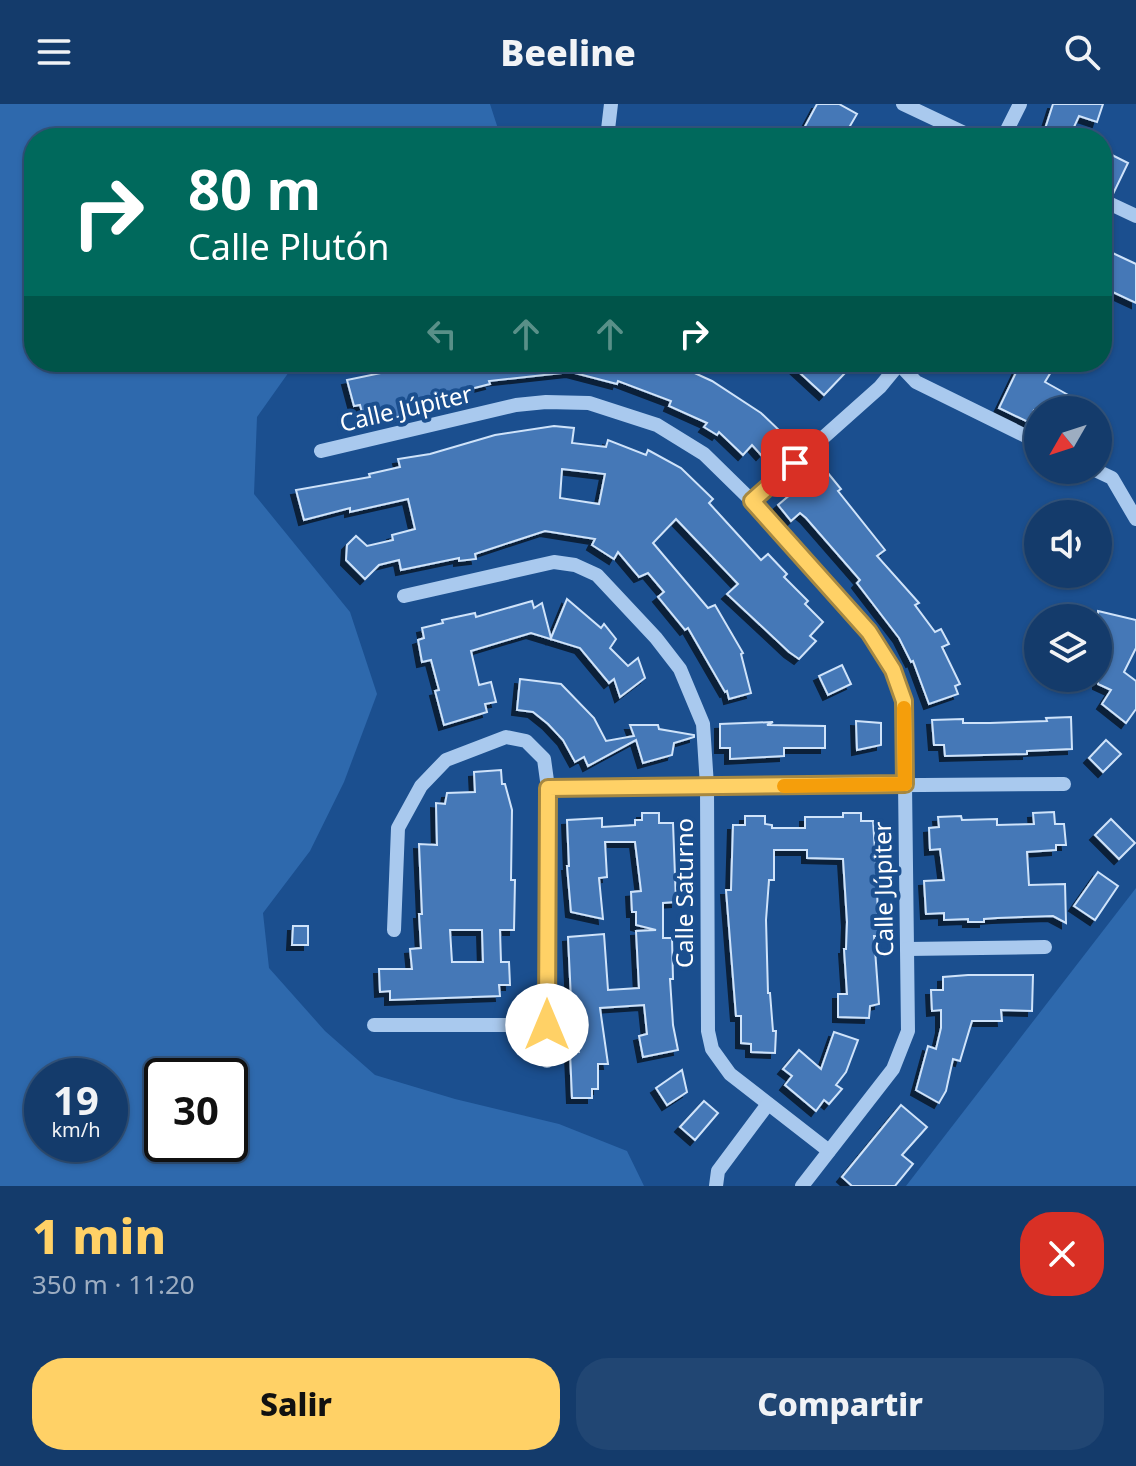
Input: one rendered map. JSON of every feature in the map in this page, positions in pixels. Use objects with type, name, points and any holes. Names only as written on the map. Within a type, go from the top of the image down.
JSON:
[{"type":"street","points":[[608,128],[611,104]]},
{"type":"street","points":[[903,104],[954,128]]},
{"type":"street","points":[[1008,128],[1020,104]]},
{"type":"street","points":[[1112,205],[1136,216]]},
{"type":"street","points":[[752,501],[880,387],[892,372]]},
{"type":"street","points":[[908,372],[916,382],[1024,435]]},
{"type":"street","name":"Calle Júpiter","points":[[321,451],[516,405],[546,402],[589,403],[657,425],[704,454],[752,501],[869,632],[893,670],[904,701],[908,1031],[893,1069],[802,1186]]},
{"type":"street","points":[[1112,478],[1136,519]]},
{"type":"street","name":"Calle Saturno","points":[[404,596],[554,562],[575,565],[597,575],[656,638],[680,669],[703,724],[707,786],[708,1031],[712,1049],[730,1074],[829,1151]]},
{"type":"street","points":[[394,930],[398,828],[421,786],[446,760],[506,737],[526,741],[544,759],[548,788],[547,1061]]},
{"type":"street","points":[[548,788],[1064,784]]},
{"type":"street","points":[[907,949],[1045,947]]},
{"type":"street","points":[[374,1025],[547,1025]]},
{"type":"street","points":[[716,1186],[718,1171],[768,1104]]},
{"type":"shaded area","points":[[0,104],[490,104],[498,128],[24,128],[24,372],[289,372],[257,417],[254,494],[350,612],[377,694],[344,782],[310,851],[263,913],[269,968],[325,1031],[375,1075],[455,1099],[559,1124],[627,1151],[644,1186],[0,1186]]},
{"type":"shaded area","points":[[1136,888],[1136,1186],[906,1186]]},
{"type":"building","points":[[817,104],[839,104],[857,114],[849,128],[804,128]]},
{"type":"building","points":[[1053,104],[1103,104],[1097,122],[1079,116],[1074,128],[1045,128]]},
{"type":"building","points":[[1112,155],[1128,163],[1112,194]]},
{"type":"building","points":[[1112,253],[1136,264],[1136,303],[1112,292]]},
{"type":"building","points":[[386,372],[571,372],[489,381],[490,384],[428,400],[430,410],[393,418],[386,411],[363,416],[360,405],[354,406],[347,380]]},
{"type":"building","points":[[571,372],[692,372],[761,413],[782,433],[761,455],[752,445],[743,455],[719,432],[717,435],[704,427],[707,423],[669,406],[671,401],[618,381],[617,384]]},
{"type":"building","points":[[799,372],[845,373],[824,395]]},
{"type":"building","points":[[1016,372],[1051,372],[1045,382],[1070,396],[1024,396],[1024,420],[999,408]]},
{"type":"building","points":[[554,426],[574,428],[572,443],[606,447],[608,440],[646,455],[648,450],[681,468],[713,499],[709,503],[761,560],[768,554],[787,574],[784,577],[808,601],[805,604],[823,622],[810,636],[816,641],[799,659],[789,652],[727,594],[738,584],[676,519],[653,543],[708,608],[715,605],[743,653],[751,693],[729,699],[688,628],[685,630],[658,597],[664,592],[648,573],[639,577],[618,552],[614,559],[592,545],[595,539],[545,531],[475,554],[476,559],[459,561],[459,558],[401,570],[399,560],[379,565],[365,579],[346,560],[347,545],[356,536],[367,546],[393,540],[392,535],[415,529],[408,499],[350,512],[350,508],[304,520],[296,490],[370,477],[369,474],[400,467],[398,459],[430,454],[495,435]],"holes":[[[562,469],[605,474],[599,504],[560,498]]]},
{"type":"building","points":[[823,467],[885,550],[877,556],[919,603],[915,605],[935,632],[941,629],[949,644],[942,647],[960,684],[955,686],[958,694],[929,704],[913,661],[857,583],[860,580],[806,518],[800,513],[791,521],[778,505]]},
{"type":"building","points":[[567,599],[601,628],[604,624],[616,639],[610,648],[628,666],[638,658],[645,678],[620,697],[614,679],[609,683],[580,648],[531,633],[471,651],[479,685],[491,682],[496,702],[485,704],[487,712],[444,725],[431,660],[422,662],[418,640],[424,638],[422,628],[443,623],[442,620],[475,613],[476,617],[532,601],[534,608],[542,603],[551,638]]},
{"type":"building","points":[[1112,614],[1136,620],[1136,648],[1124,672],[1136,681],[1136,709],[1126,723],[1102,704],[1112,692]]},
{"type":"building","points":[[842,665],[851,684],[828,695],[819,676]]},
{"type":"building","points":[[520,679],[561,684],[594,718],[606,741],[634,736],[630,725],[658,725],[659,729],[694,737],[674,743],[672,755],[643,763],[636,740],[588,766],[584,757],[575,762],[563,740],[548,724],[533,712],[517,710]]},
{"type":"building","points":[[1071,717],[1072,749],[1027,751],[1027,754],[945,756],[944,745],[934,745],[932,720],[963,719],[963,723],[990,723]]},
{"type":"building","points":[[856,721],[881,723],[881,745],[857,750]]},
{"type":"building","points":[[773,722],[767,725],[825,726],[825,748],[784,748],[784,756],[730,759],[730,748],[720,748],[720,724]]},
{"type":"building","points":[[1106,740],[1121,754],[1103,772],[1089,758]]},
{"type":"building","points":[[501,770],[502,784],[505,784],[512,810],[514,930],[500,930],[501,962],[509,962],[510,985],[499,985],[500,996],[390,1000],[390,991],[380,992],[379,969],[412,969],[410,949],[421,948],[419,844],[437,845],[436,803],[445,804],[447,793],[475,792],[474,772]],"holes":[[[450,930],[482,930],[483,962],[452,962]]]},
{"type":"building","points":[[1054,812],[1055,824],[1064,824],[1066,845],[1056,845],[1056,850],[1027,852],[1029,885],[1065,884],[1066,923],[1053,916],[968,922],[968,919],[944,920],[944,913],[926,914],[924,881],[944,880],[940,849],[930,850],[929,828],[939,827],[938,817],[997,819],[997,825],[1034,824],[1033,813]]},
{"type":"building","points":[[642,813],[659,813],[659,823],[673,823],[676,902],[663,903],[663,938],[672,938],[673,979],[670,979],[678,1050],[643,1057],[639,1036],[647,1034],[644,1005],[600,1008],[608,1064],[598,1064],[598,1089],[592,1089],[592,1098],[572,1098],[570,1052],[579,1052],[577,1020],[572,1020],[568,937],[604,934],[608,990],[639,988],[636,931],[656,930],[636,925],[636,912],[632,912],[631,892],[641,891],[635,842],[605,842],[607,877],[599,878],[603,919],[571,912],[567,820],[602,818],[602,827],[635,825],[635,820],[642,820]]},
{"type":"building","points":[[843,813],[861,813],[861,821],[873,821],[878,936],[874,936],[879,1004],[870,1006],[869,1018],[838,1017],[838,994],[847,994],[843,859],[807,858],[807,850],[774,850],[774,880],[769,880],[766,920],[768,993],[773,1031],[776,1031],[775,1053],[751,1052],[751,1044],[741,1043],[741,1016],[736,1016],[726,890],[731,890],[733,825],[745,825],[745,816],[765,816],[765,824],[772,825],[772,828],[805,828],[805,817],[843,817]]},
{"type":"building","points":[[1111,819],[1135,843],[1119,859],[1095,835]]},
{"type":"building","points":[[1098,872],[1118,886],[1095,920],[1074,906]]},
{"type":"building","points":[[293,926],[308,926],[308,945],[292,945]]},
{"type":"building","points":[[1033,975],[1032,1011],[1001,1010],[1002,1021],[972,1021],[960,1061],[953,1059],[946,1091],[939,1103],[916,1090],[928,1046],[936,1049],[941,1028],[941,1010],[932,1011],[931,990],[943,990],[943,977]]},
{"type":"building","points":[[834,1032],[858,1040],[846,1072],[836,1085],[842,1089],[829,1104],[824,1100],[816,1111],[785,1085],[792,1076],[783,1069],[799,1050],[821,1069]]},
{"type":"building","points":[[682,1070],[687,1092],[667,1105],[656,1088]]},
{"type":"building","points":[[704,1101],[718,1113],[695,1140],[680,1127]]},
{"type":"building","points":[[901,1105],[927,1127],[902,1155],[913,1164],[895,1186],[852,1186],[842,1177]]},
{"type":"slow traffic","points":[[784,786],[905,784],[904,708]]},
{"type":"route","points":[[547,1025],[548,788],[905,784],[904,701],[893,670],[869,632],[752,501],[795,463]]}]
